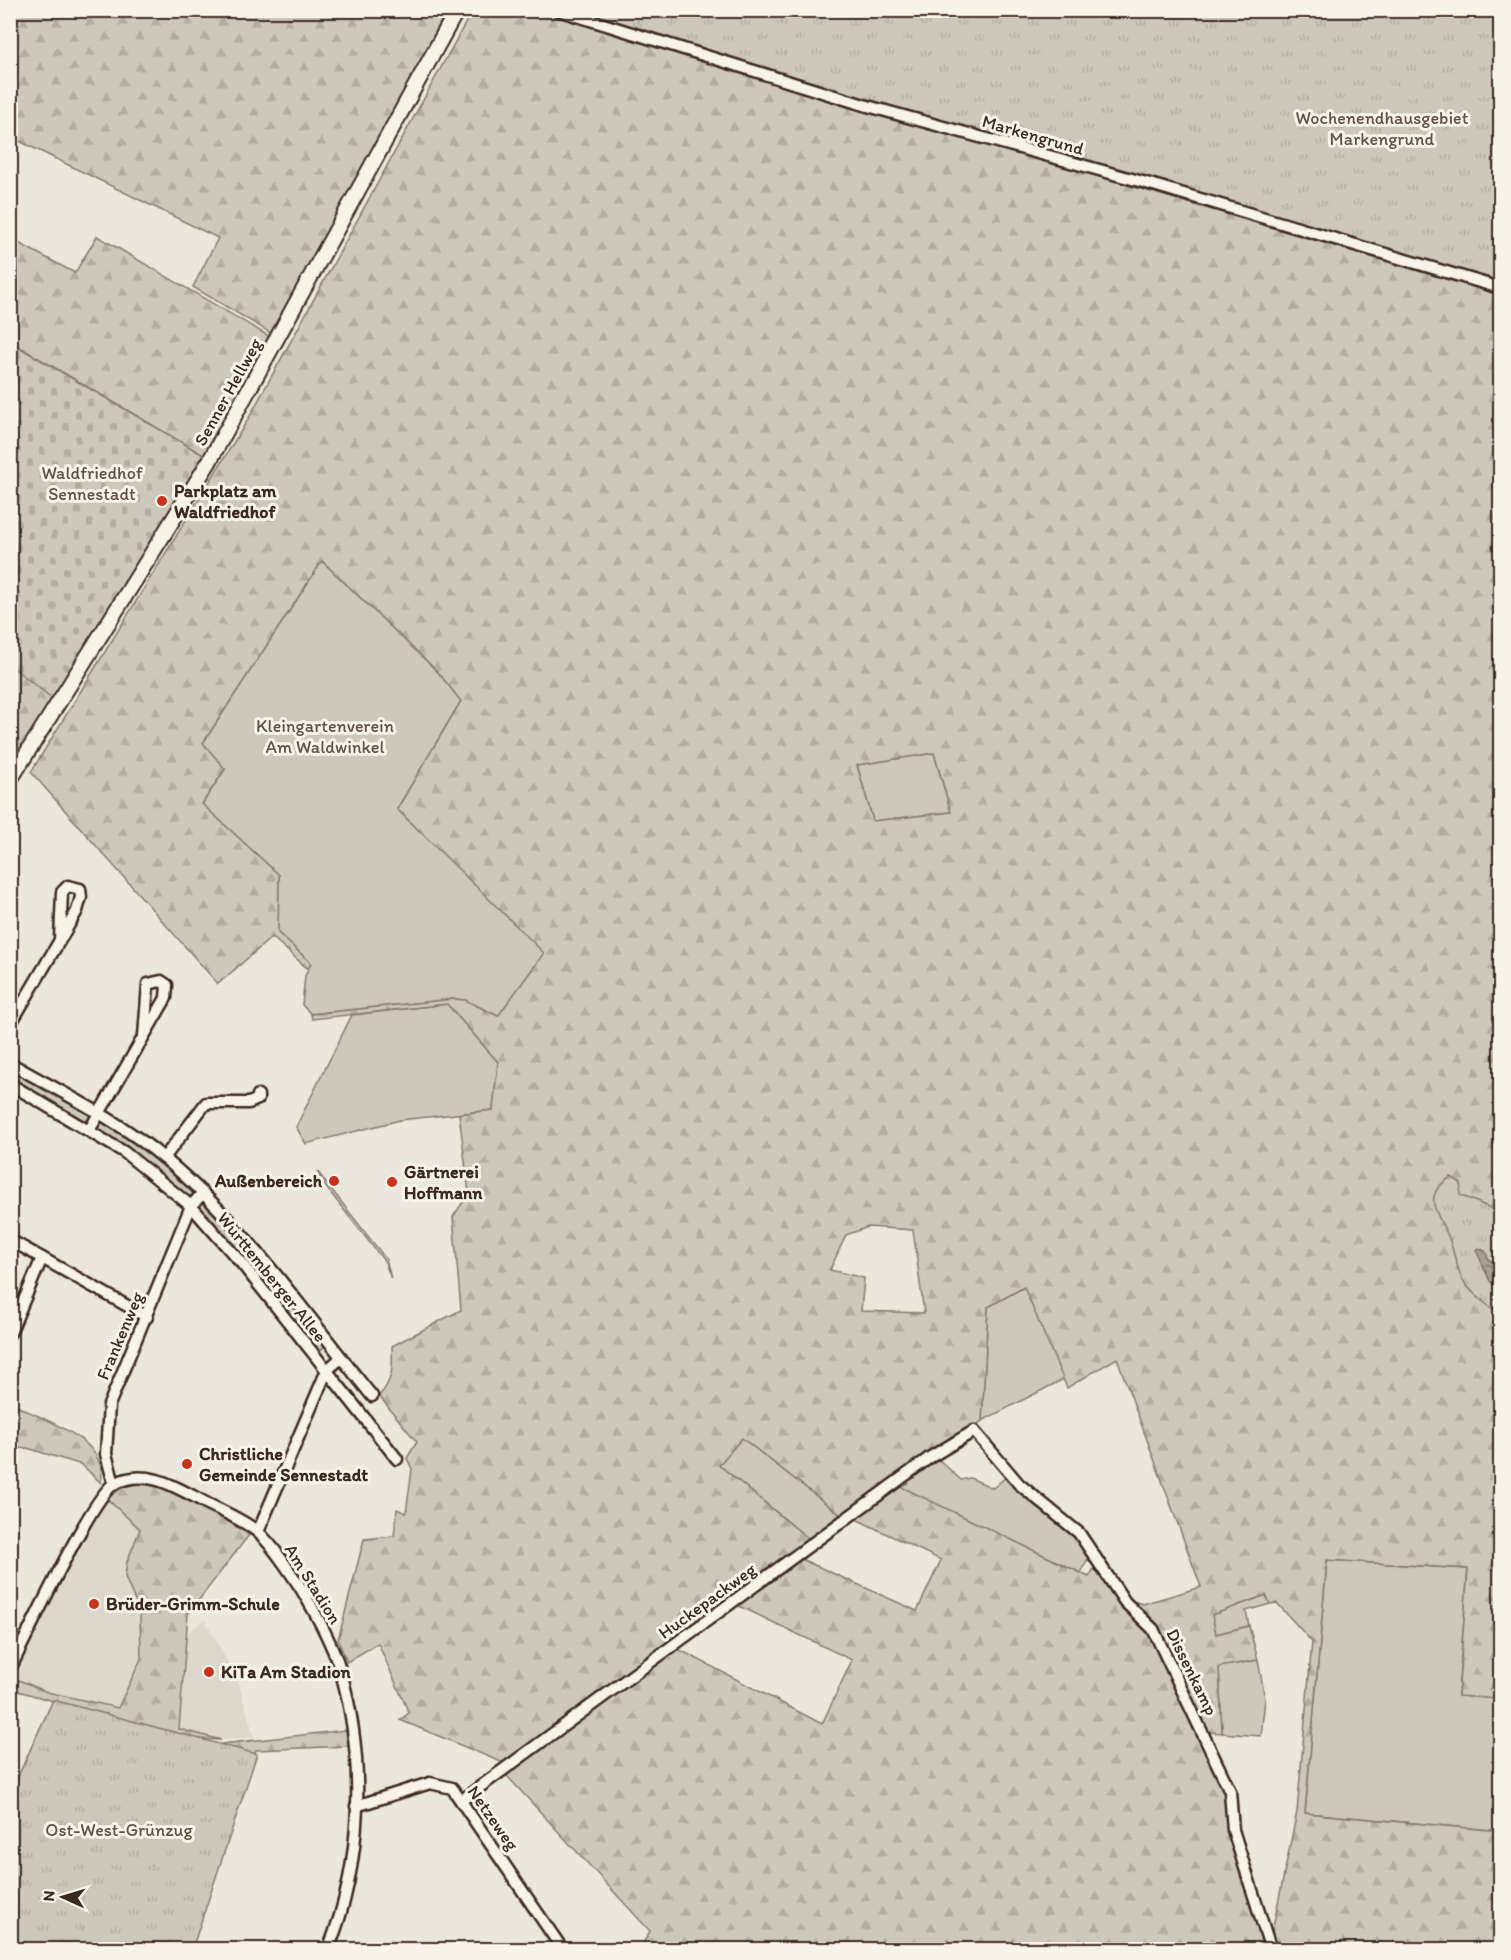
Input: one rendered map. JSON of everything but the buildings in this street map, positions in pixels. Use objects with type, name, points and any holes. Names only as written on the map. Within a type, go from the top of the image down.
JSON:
[{"type":"street","name":"Senner Hellweg","points":[[10,780],[209,462],[457,10]]},
{"type":"street","name":"Markengrund","points":[[558,10],[864,105],[1150,184],[1500,288]]},
{"type":"street","points":[[10,1025],[60,940]]},
{"type":"street","points":[[90,1129],[144,1036]]},
{"type":"street","name":"Württemberger Allee","points":[[10,1063],[99,1114],[164,1158],[203,1193],[232,1222],[372,1396]]},
{"type":"street","name":"Württemberger Allee","points":[[10,1084],[90,1129],[157,1176],[190,1206],[243,1265],[398,1459]]},
{"type":"street","points":[[164,1158],[206,1103],[249,1103],[258,1099],[258,1095]]},
{"type":"street","name":"Württemberger Allee","points":[[190,1206],[203,1193]]},
{"type":"street","name":"Frankenweg","points":[[114,1484],[106,1447],[109,1406],[147,1317],[190,1206]]},
{"type":"street","points":[[10,1240],[147,1317]]},
{"type":"street","points":[[10,1333],[15,1313],[42,1258]]},
{"type":"street","name":"Württemberger Allee","points":[[327,1370],[341,1358]]},
{"type":"street","points":[[258,1532],[327,1370]]},
{"type":"street","name":"Huckepackweg","points":[[462,1800],[929,1458],[974,1431]]},
{"type":"street","name":"Dissenkamp","points":[[974,1431],[1019,1484],[1079,1533],[1125,1602],[1153,1629],[1230,1791],[1233,1830],[1271,1950]]},
{"type":"street","name":"Am Stadion","points":[[114,1484],[145,1477],[167,1482],[258,1532],[291,1573],[308,1602],[340,1668],[355,1756],[356,1806],[351,1871],[328,1950]]},
{"type":"street","points":[[10,1669],[88,1519],[104,1493],[114,1484]]},
{"type":"street","name":"Netzeweg","points":[[356,1806],[430,1783],[452,1788],[563,1950]]},
{"type":"shaded area","name":"Brüder-Grimm-Schule","points":[[107,1499],[140,1528],[125,1577],[140,1613],[141,1659],[118,1708],[47,1692],[12,1677]]},
{"type":"shaded area","name":"KiTa Am Stadion","points":[[205,1620],[238,1681],[254,1737],[221,1740],[179,1729],[188,1632]]},
{"type":"green space","points":[[11,11],[446,11],[400,103],[274,335],[193,287],[218,238],[11,137]]},
{"type":"green space","points":[[472,11],[538,11],[1500,295],[1500,1699],[1458,1696],[1468,1569],[1327,1560],[1305,1813],[1500,1831],[1500,1949],[640,1949],[650,1931],[507,1776],[506,1764],[400,1720],[409,1713],[378,1643],[347,1662],[338,1640],[364,1539],[394,1536],[397,1509],[406,1513],[412,1469],[407,1458],[417,1442],[379,1396],[387,1385],[391,1373],[392,1346],[461,1310],[453,1217],[469,1193],[459,1114],[493,1110],[498,1062],[447,1004],[312,1019],[311,1014],[454,999],[465,1000],[498,1016],[544,953],[397,809],[461,701],[438,672],[322,561],[203,743],[225,769],[202,804],[279,875],[278,933],[311,963],[308,969],[272,937],[218,984],[31,772],[247,421]],"holes":[[[934,753],[951,812],[873,821],[857,765]],[[868,1227],[913,1230],[924,1313],[861,1311],[864,1278],[830,1270],[846,1235]],[[1024,1287],[1067,1388],[1117,1358],[1201,1587],[1143,1604],[1129,1600],[1101,1556],[1089,1577],[891,1482],[982,1421],[988,1307]],[[742,1438],[842,1516],[810,1540],[719,1465]],[[854,1518],[941,1560],[917,1611],[801,1559]],[[1266,1595],[1270,1604],[1277,1603],[1312,1642],[1297,1812],[1271,1937],[1207,1732],[1222,1733],[1219,1667],[1258,1660],[1249,1626],[1216,1634],[1212,1615]],[[737,1605],[852,1660],[822,1724],[678,1649]]]},
{"type":"green space","name":"Wochenendhausgebiet Markengrund","points":[[566,11],[1500,11],[1500,286]]},
{"type":"green space","points":[[97,236],[272,338],[205,456],[11,342],[11,239],[75,273]]},
{"type":"green space","name":"Waldfriedhof Sennestadt","points":[[10,342],[205,456],[53,699],[11,666]]},
{"type":"green space","name":"Kleingartenverein Am Waldwinkel","points":[[322,561],[438,672],[461,701],[397,809],[545,953],[498,1016],[465,1000],[454,999],[311,1014],[302,1005],[305,976],[311,963],[278,933],[279,875],[202,804],[225,769],[203,743]]},
{"type":"green space","points":[[11,666],[53,699],[11,768]]},
{"type":"green space","points":[[934,753],[951,812],[873,821],[857,765]]},
{"type":"green space","points":[[447,1004],[498,1062],[493,1110],[400,1120],[306,1144],[296,1127],[352,1015]]},
{"type":"green space","points":[[10,1068],[91,1113],[86,1123],[11,1081]]},
{"type":"green space","points":[[103,1120],[134,1140],[195,1190],[189,1198],[98,1129]]},
{"type":"green space","points":[[317,1171],[386,1259],[391,1279],[385,1262],[322,1182]]},
{"type":"green space","points":[[1451,1177],[1461,1183],[1460,1195],[1500,1212],[1500,1313],[1480,1299],[1462,1279],[1450,1240],[1436,1212],[1434,1198],[1436,1191]]},
{"type":"green space","points":[[203,1200],[226,1222],[252,1254],[243,1260],[197,1207]]},
{"type":"green space","points":[[257,1259],[326,1345],[318,1353],[248,1266]]},
{"type":"green space","points":[[1024,1287],[1064,1379],[982,1421],[988,1307]]},
{"type":"green space","points":[[10,1403],[55,1424],[85,1443],[95,1454],[101,1468],[101,1483],[82,1465],[27,1448],[11,1449]]},
{"type":"green space","points":[[742,1438],[842,1516],[810,1540],[718,1464]]},
{"type":"green space","points":[[937,1458],[961,1480],[970,1478],[993,1488],[1006,1477],[1076,1534],[1090,1554],[1081,1573],[898,1486]]},
{"type":"green space","points":[[141,1483],[168,1489],[182,1495],[249,1535],[188,1614],[179,1729],[221,1740],[197,1739],[117,1717],[11,1792],[53,1701],[11,1689],[12,1677],[47,1692],[118,1708],[141,1659],[140,1613],[125,1577],[127,1562],[140,1529],[107,1499],[123,1487]]},
{"type":"green space","points":[[1327,1560],[1468,1569],[1458,1695],[1500,1699],[1500,1831],[1305,1813]]},
{"type":"green space","points":[[1266,1595],[1270,1604],[1246,1611],[1249,1626],[1216,1634],[1211,1615]]},
{"type":"green space","points":[[1258,1660],[1265,1699],[1261,1736],[1222,1733],[1219,1667]]},
{"type":"green space","name":"Ost-West-Grünzug","points":[[53,1700],[257,1754],[192,1949],[11,1949],[11,1792]]},
{"type":"green space","points":[[346,1730],[348,1746],[256,1750],[192,1949],[146,1950],[222,1744]]},
{"type":"water","points":[[1478,1248],[1485,1251],[1489,1260],[1492,1261],[1500,1254],[1500,1292],[1490,1281],[1476,1250]]},
{"type":"place","name":"Parkplatz am Waldfriedhof","points":[[162,501]]},
{"type":"place","name":"Außenbereich","points":[[334,1181]]},
{"type":"place","name":"Gärtnerei Hoffmann","points":[[392,1182]]},
{"type":"place","name":"Christliche Gemeinde Sennestadt","points":[[187,1464]]},
{"type":"place","name":"Brüder-Grimm-Schule","points":[[94,1604]]},
{"type":"place","name":"KiTa Am Stadion","points":[[209,1672]]}]
